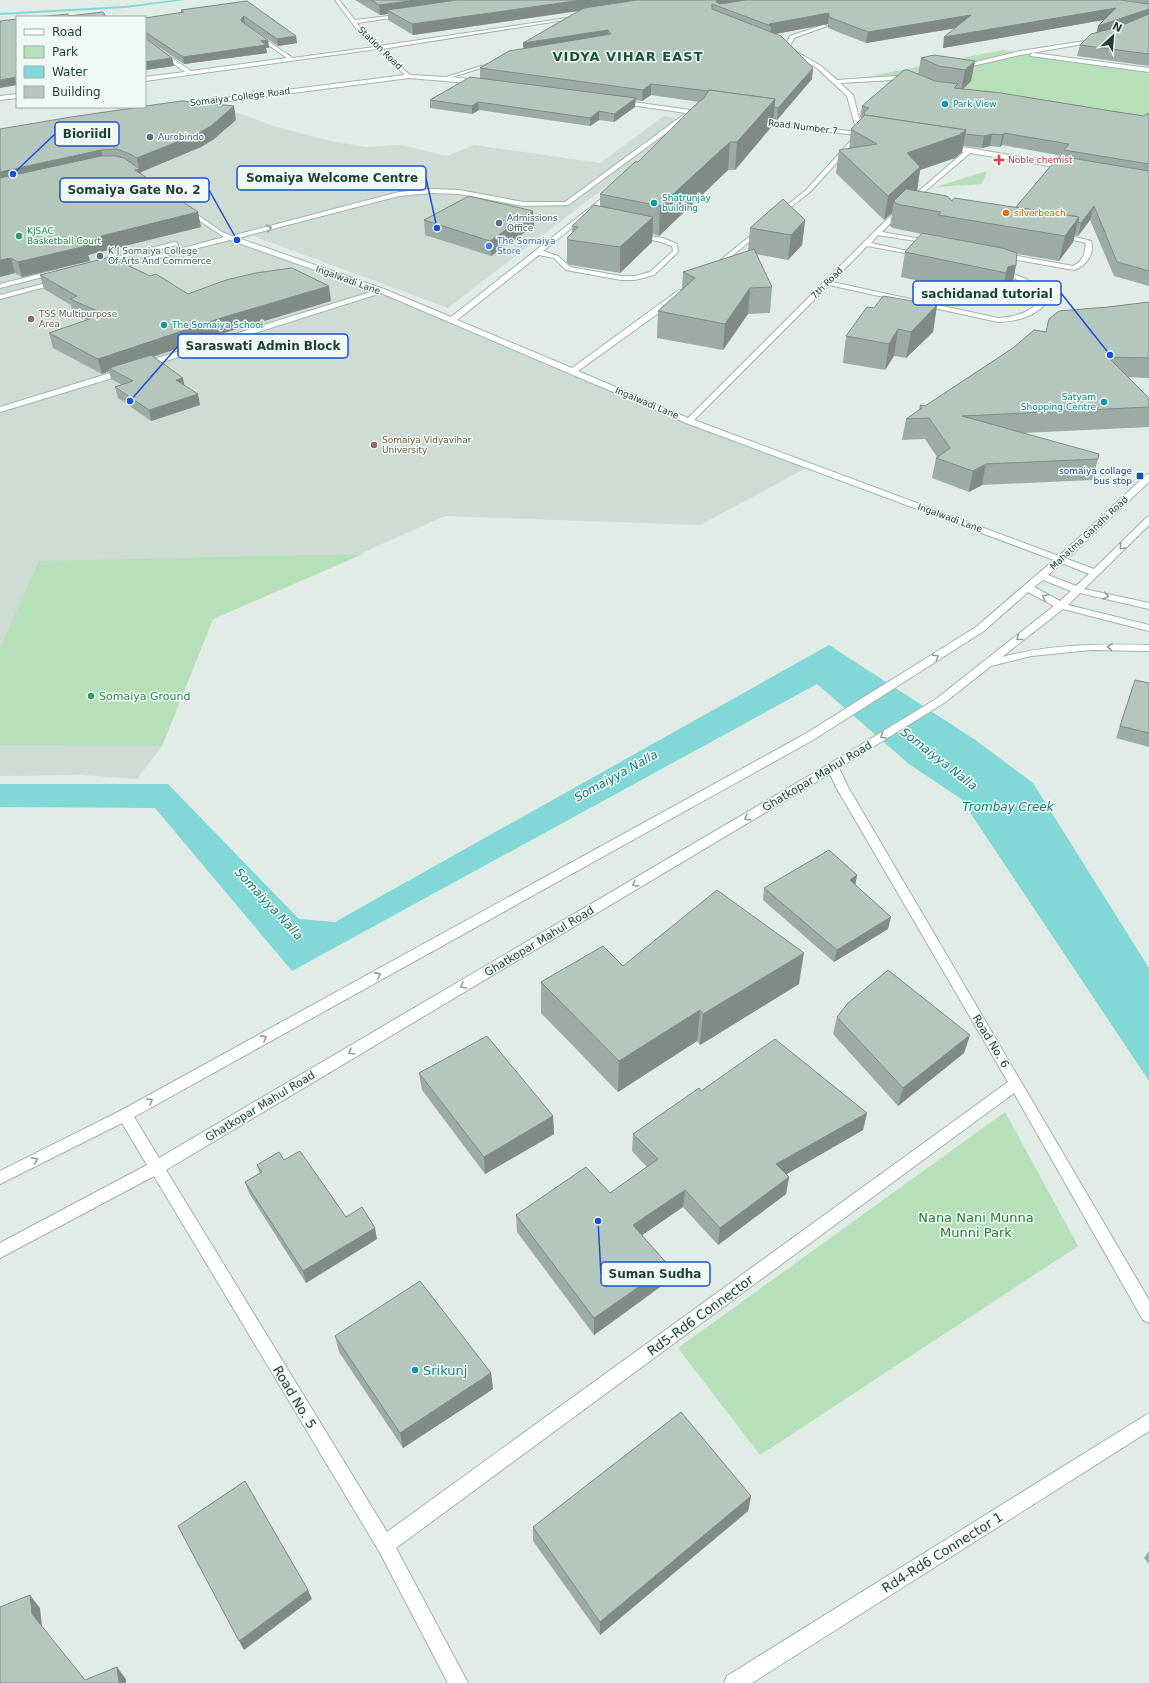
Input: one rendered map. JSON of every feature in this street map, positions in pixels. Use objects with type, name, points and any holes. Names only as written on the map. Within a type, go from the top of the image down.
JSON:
[{"type":"street","name":"Station Road","points":[[337,0],[363,34],[409,76]]},
{"type":"street","points":[[354,22],[407,14]]},
{"type":"street","points":[[146,80],[377,48],[590,16]]},
{"type":"street","points":[[787,46],[792,37],[825,26]]},
{"type":"street","points":[[252,31],[290,59]]},
{"type":"street","points":[[953,68],[1020,53],[1088,42],[1107,37]]},
{"type":"street","points":[[146,42],[190,73]]},
{"type":"street","points":[[772,220],[808,191],[860,134],[850,95],[819,67],[780,43]]},
{"type":"street","points":[[1020,53],[1149,70]]},
{"type":"street","points":[[445,78],[503,61]]},
{"type":"street","points":[[409,76],[445,78],[490,84]]},
{"type":"street","name":"Somaiya College Road","points":[[174,106],[409,76]]},
{"type":"street","points":[[836,82],[915,78]]},
{"type":"street","points":[[0,98],[16,96]]},
{"type":"street","points":[[613,101],[714,115]]},
{"type":"street","points":[[100,271],[234,239],[399,194],[432,191],[459,192],[523,204],[566,204],[691,112]]},
{"type":"street","name":"Road Number 7","points":[[752,120],[876,137]]},
{"type":"street","points":[[938,146],[970,150],[1071,168]]},
{"type":"street","name":"7th Road","points":[[689,421],[876,233],[970,150]]},
{"type":"street","points":[[212,235],[416,188],[460,189],[525,201],[566,204]]},
{"type":"street","points":[[452,320],[537,252],[578,223],[616,189]]},
{"type":"street","name":"Ingalwadi Lane","points":[[181,206],[220,233],[234,239],[381,291],[689,421],[1096,573]]},
{"type":"street","points":[[708,274],[767,225]]},
{"type":"street","points":[[537,252],[556,257],[568,269],[621,278],[635,278],[652,274],[676,251],[675,245],[663,240],[626,233]]},
{"type":"street","points":[[876,233],[937,244]]},
{"type":"street","points":[[990,254],[1074,268],[1082,265],[1089,254],[1089,242],[1053,234]]},
{"type":"street","points":[[91,264],[182,242]]},
{"type":"street","points":[[865,244],[928,256]]},
{"type":"street","points":[[827,283],[998,320],[1012,319],[1032,313],[1042,303],[1037,291],[1024,280],[991,268]]},
{"type":"street","points":[[0,286],[61,271]]},
{"type":"street","points":[[0,297],[69,279]]},
{"type":"street","points":[[573,371],[688,288]]},
{"type":"street","points":[[0,410],[381,291]]},
{"type":"street","name":"Mahatma Gandhi Road","points":[[1028,588],[1149,477]]},
{"type":"street","points":[[1061,606],[1149,520]]},
{"type":"street","points":[[1042,576],[1078,590],[1149,606]]},
{"type":"street","points":[[0,1178],[125,1115],[802,741],[980,629],[1028,588],[1061,606],[1149,628]]},
{"type":"street","name":"Ghatkopar Mahul Road","points":[[0,1251],[156,1168],[833,767],[940,701],[1061,606]]},
{"type":"street","points":[[987,664],[1030,653],[1091,647],[1149,648]]},
{"type":"street","name":"Road No. 6","points":[[833,767],[842,787],[1149,1315]]},
{"type":"street","name":"Rd5-Rd6 Connector","points":[[384,1545],[1016,1084]]},
{"type":"street","name":"Road No. 5","points":[[125,1115],[384,1545],[458,1683]]},
{"type":"street","name":"Rd4-Rd6 Connector 1","points":[[734,1683],[1149,1421]]},
{"type":"shaded area","name":"Somaiya Vidyavihar University","points":[[210,103],[274,126],[330,141],[366,147],[401,145],[447,156],[474,145],[600,163],[664,116],[691,121],[448,308],[253,236],[232,242],[377,292],[450,320],[808,467],[700,525],[445,516],[213,619],[162,746],[137,779],[81,775],[0,776],[0,134]]},
{"type":"green space","points":[[1003,50],[1149,71],[1149,119],[866,77]]},
{"type":"green space","points":[[987,171],[982,184],[935,187]]},
{"type":"green space","name":"Somaiya Ground","points":[[363,554],[213,619],[162,746],[0,745],[0,648],[39,561]]},
{"type":"green space","name":"Nana Nani Munna Munni Park","points":[[1005,1112],[1078,1246],[760,1455],[678,1348]]},
{"type":"water","name":"Trombay Creek","points":[[829,645],[974,739],[1033,783],[1149,968],[1149,1081],[961,799],[909,764],[817,684],[292,971],[155,808],[0,807],[0,784],[168,784],[299,919],[335,922]]},
{"type":"building","points":[[371,0],[417,0],[379,5]]},
{"type":"building","points":[[457,0],[582,0],[412,24],[387,10]]},
{"type":"building","points":[[637,0],[717,0],[716,2],[720,4],[746,0],[1120,0],[1149,4],[1149,9],[1098,26],[1116,8],[944,37],[971,15],[868,32],[829,17],[829,13],[769,24],[771,26],[712,4],[712,9],[781,36],[813,68],[778,108],[774,107],[775,99],[709,90],[651,84],[643,90],[480,68],[509,51],[611,34],[608,30],[523,43],[584,8]]},
{"type":"building","points":[[247,1],[296,36],[277,39],[244,16],[241,21],[268,40],[261,41],[266,45],[183,57],[146,33],[146,18],[184,12],[181,10]]},
{"type":"building","points":[[103,12],[105,16],[69,16]]},
{"type":"building","points":[[68,14],[69,16],[48,16]]},
{"type":"building","points":[[1149,14],[1149,54],[1080,45],[1091,34],[1118,27]]},
{"type":"building","points":[[16,19],[16,77],[0,80],[0,21]]},
{"type":"building","points":[[146,39],[172,58],[146,62]]},
{"type":"building","points":[[934,55],[975,61],[965,70],[939,66],[921,58]]},
{"type":"building","points":[[904,70],[908,70],[935,81],[958,84],[954,88],[1001,93],[1144,116],[1149,114],[1149,164],[1064,150],[1069,144],[1004,133],[1002,135],[992,134],[984,136],[965,134],[966,130],[865,115],[864,112],[869,108],[862,106]]},
{"type":"building","points":[[470,77],[636,98],[614,114],[599,111],[590,118],[478,102],[472,106],[430,100]]},
{"type":"building","points":[[709,90],[775,99],[737,142],[730,142],[660,206],[600,194],[635,162],[638,162],[694,106],[704,98]]},
{"type":"building","points":[[182,101],[234,106],[211,126],[199,133],[137,158],[117,149],[101,150],[0,172],[0,129],[133,108],[146,108],[146,106]]},
{"type":"building","points":[[865,115],[966,130],[959,135],[907,153],[920,167],[888,196],[839,150],[877,144],[851,129]]},
{"type":"building","points":[[101,156],[115,156],[124,158],[140,169],[135,170],[198,212],[77,242],[86,246],[18,262],[11,258],[0,260],[0,178]]},
{"type":"building","points":[[1059,156],[1149,171],[1149,271],[1117,262],[1094,206],[1081,223],[1078,222],[1079,217],[1016,207]]},
{"type":"building","points":[[906,189],[947,196],[952,201],[954,198],[1079,217],[1065,236],[938,215],[941,212],[896,204],[894,201]]},
{"type":"building","points":[[469,196],[533,211],[490,241],[424,220]]},
{"type":"building","points":[[783,199],[805,220],[791,235],[750,228]]},
{"type":"building","points":[[594,205],[653,217],[620,247],[569,240],[567,238],[578,227],[572,226]]},
{"type":"building","points":[[922,233],[1002,248],[1017,253],[1016,265],[1008,267],[1006,273],[905,252]]},
{"type":"building","points":[[754,249],[772,287],[750,288],[725,324],[658,311],[695,278],[683,272]]},
{"type":"building","points":[[110,257],[150,276],[156,274],[188,294],[226,280],[256,273],[292,268],[329,286],[224,317],[98,359],[49,333],[104,314],[70,299],[77,296],[40,275]]},
{"type":"building","points":[[883,296],[937,305],[911,332],[898,329],[889,344],[846,336],[867,307],[874,308]]},
{"type":"building","points":[[1149,302],[1149,358],[1108,357],[1149,398],[1149,407],[962,416],[1099,454],[1098,459],[986,464],[973,471],[936,458],[950,448],[929,418],[906,419],[922,408],[920,405],[925,406],[1013,348],[1034,330],[1046,332],[1049,319],[1059,311]]},
{"type":"building","points":[[151,355],[183,378],[176,380],[198,394],[149,410],[115,387],[133,381],[109,368]]},
{"type":"building","points":[[1135,680],[1149,683],[1149,733],[1120,726]]},
{"type":"building","points":[[829,850],[857,875],[850,880],[891,917],[837,950],[764,888]]},
{"type":"building","points":[[717,890],[804,953],[703,1014],[700,1010],[619,1061],[541,982],[603,946],[623,966]]},
{"type":"building","points":[[888,970],[970,1035],[903,1088],[837,1017],[848,1003]]},
{"type":"building","points":[[487,1036],[553,1116],[484,1157],[419,1073]]},
{"type":"building","points":[[775,1039],[867,1113],[776,1164],[789,1177],[720,1228],[685,1190],[633,1225],[669,1266],[594,1318],[516,1215],[586,1167],[610,1193],[658,1159],[633,1134],[699,1088],[701,1091]]},
{"type":"building","points":[[300,1151],[346,1217],[362,1207],[375,1228],[303,1271],[245,1182],[262,1172],[257,1165],[279,1152],[284,1160]]},
{"type":"building","name":"Srikunj","points":[[420,1281],[491,1373],[400,1433],[335,1336]]},
{"type":"building","points":[[681,1412],[751,1496],[600,1622],[533,1527]]},
{"type":"building","points":[[245,1481],[308,1590],[239,1641],[178,1526]]},
{"type":"building","points":[[30,1595],[32,1614],[85,1680],[117,1667],[119,1683],[0,1683],[0,1607]]},
{"type":"waterway","points":[[0,14],[125,7],[183,0]]},
{"type":"place","name":"Park View","points":[[945,104]]},
{"type":"place","name":"Aurobindo","points":[[150,137]]},
{"type":"place","name":"Noble chemist","points":[[999,160]]},
{"type":"place","name":"Bioriidl","points":[[13,174]]},
{"type":"place","name":"Shatrunjay building","points":[[654,203]]},
{"type":"place","name":"silverbeach","points":[[1006,213]]},
{"type":"place","name":"Admissions Office","points":[[499,223]]},
{"type":"place","name":"Somaiya Welcome Centre","points":[[437,228]]},
{"type":"place","name":"KJSAC Basketball Court","points":[[19,236]]},
{"type":"place","name":"Somaiya Gate No. 2","points":[[237,240]]},
{"type":"place","name":"The Somaiya Store","points":[[489,246]]},
{"type":"place","name":"K J Somaiya College Of Arts And Commerce","points":[[100,256]]},
{"type":"place","name":"TSS Multipurpose Area","points":[[31,319]]},
{"type":"place","name":"The Somaiya School","points":[[164,325]]},
{"type":"place","name":"sachidanad tutorial","points":[[1110,355]]},
{"type":"place","name":"Saraswati Admin Block","points":[[130,401]]},
{"type":"place","name":"Satyam Shopping Centre","points":[[1104,402]]},
{"type":"place","name":"Somaiya Vidyavihar University","points":[[374,445]]},
{"type":"place","name":"somaiya collage bus stop","points":[[1140,476]]},
{"type":"place","name":"Somaiya Ground","points":[[91,696]]},
{"type":"place","name":"Suman Sudha","points":[[598,1221]]},
{"type":"place","name":"Srikunj","points":[[415,1370]]},
{"type":"district","name":"VIDYA VIHAR EAST","points":[[628,56]]},
{"type":"water label","name":"Somaiyya Nalla","points":[[939,759]]},
{"type":"water label","name":"Somaiyya Nalla","points":[[616,776]]},
{"type":"water label","name":"Somaiyya Nalla","points":[[269,904]]}]
